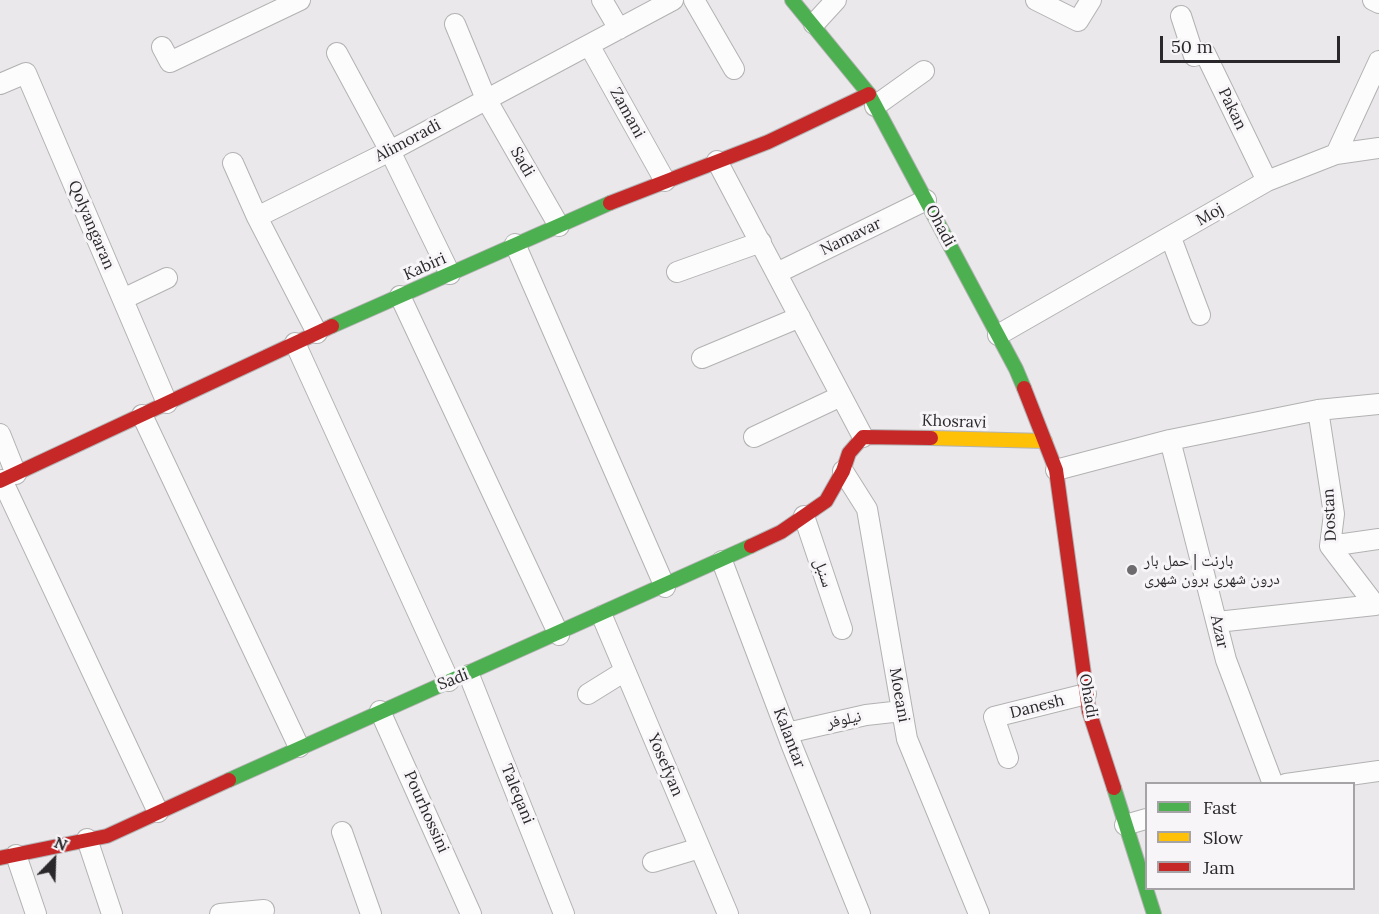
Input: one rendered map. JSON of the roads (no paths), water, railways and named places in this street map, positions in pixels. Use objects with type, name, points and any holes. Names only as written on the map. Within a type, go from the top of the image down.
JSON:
[{"type":"street","points":[[162,47],[170,62],[300,0]]},
{"type":"street","points":[[602,0],[619,29]]},
{"type":"street","name":"Alimoradi","points":[[257,217],[390,151],[673,0]]},
{"type":"street","points":[[694,0],[734,69]]},
{"type":"street","name":"Ohadi","points":[[792,0],[814,24],[872,100],[1017,369],[1056,470],[1089,711],[1145,882]]},
{"type":"street","points":[[814,24],[836,0]]},
{"type":"street","points":[[1036,0],[1078,21],[1091,0]]},
{"type":"street","points":[[1373,0],[1379,3]]},
{"type":"street","name":"Pakan","points":[[1181,16],[1194,56],[1205,53],[1267,181]]},
{"type":"street","name":"Sadi","points":[[455,24],[486,99],[559,225]]},
{"type":"street","name":"Zamani","points":[[589,45],[665,181]]},
{"type":"street","points":[[337,53],[390,151],[450,274]]},
{"type":"street","points":[[1336,154],[1379,61]]},
{"type":"street","points":[[872,100],[924,71]]},
{"type":"street","name":"Qolyangaran","points":[[0,84],[26,73],[167,403]]},
{"type":"street","name":"Kabiri","points":[[6,478],[295,343],[559,225],[872,100]]},
{"type":"street","name":"Moj","points":[[999,335],[1267,181],[1336,154],[1379,148]]},
{"type":"street","points":[[717,160],[863,437]]},
{"type":"street","points":[[233,163],[257,217],[317,333]]},
{"type":"street","name":"Namavar","points":[[777,273],[926,200]]},
{"type":"street","points":[[1171,238],[1200,315]]},
{"type":"street","points":[[677,272],[761,242]]},
{"type":"street","points":[[516,244],[665,587]]},
{"type":"street","points":[[123,299],[167,278]]},
{"type":"street","points":[[400,296],[559,635]]},
{"type":"street","points":[[702,358],[800,317]]},
{"type":"street","points":[[295,343],[449,681]]},
{"type":"street","points":[[754,437],[841,396]]},
{"type":"street","points":[[1056,470],[1170,440],[1318,411],[1379,404]]},
{"type":"street","name":"Dostan","points":[[1217,622],[1375,605],[1330,546],[1334,514],[1318,411]]},
{"type":"street","points":[[142,415],[299,747]]},
{"type":"street","points":[[0,434],[6,478],[158,812]]},
{"type":"street","name":"Sadi","points":[[4,857],[107,836],[299,747],[449,681],[469,675],[722,561],[781,532],[826,501],[843,471],[849,453],[863,437]]},
{"type":"street","name":"Khosravi","points":[[863,437],[1045,441]]},
{"type":"street","name":"Azar","points":[[1170,440],[1226,660],[1273,782]]},
{"type":"street","name":"Moeani","points":[[843,471],[867,510],[907,739],[926,790],[979,914]]},
{"type":"street","name":"سنبل","points":[[804,516],[842,629]]},
{"type":"street","points":[[1330,546],[1379,539]]},
{"type":"street","name":"Kalantar","points":[[722,561],[787,733],[860,914]]},
{"type":"street","name":"Yosefyan","points":[[602,616],[700,848],[724,913]]},
{"type":"street","points":[[588,694],[625,671]]},
{"type":"street","name":"Taleqani","points":[[469,675],[564,914]]},
{"type":"street","name":"Danesh","points":[[1008,758],[994,717],[1086,694]]},
{"type":"street","name":"Pourhossini","points":[[380,711],[471,914]]},
{"type":"street","name":"نیلوفر","points":[[787,733],[866,715],[902,711]]},
{"type":"street","points":[[1294,782],[1379,771]]},
{"type":"street","points":[[1125,825],[1145,819]]},
{"type":"street","points":[[342,832],[371,914]]},
{"type":"street","points":[[87,839],[112,914]]},
{"type":"street","points":[[653,862],[700,848]]},
{"type":"street","points":[[4,857],[36,914]]},
{"type":"street","name":"Ohadi","points":[[1148,890],[1155,911]]},
{"type":"street","points":[[220,914],[264,910],[263,914]]},
{"type":"place","name":"بارنت | حمل بار درون شهری برون شهری","points":[[1132,570]]}]
